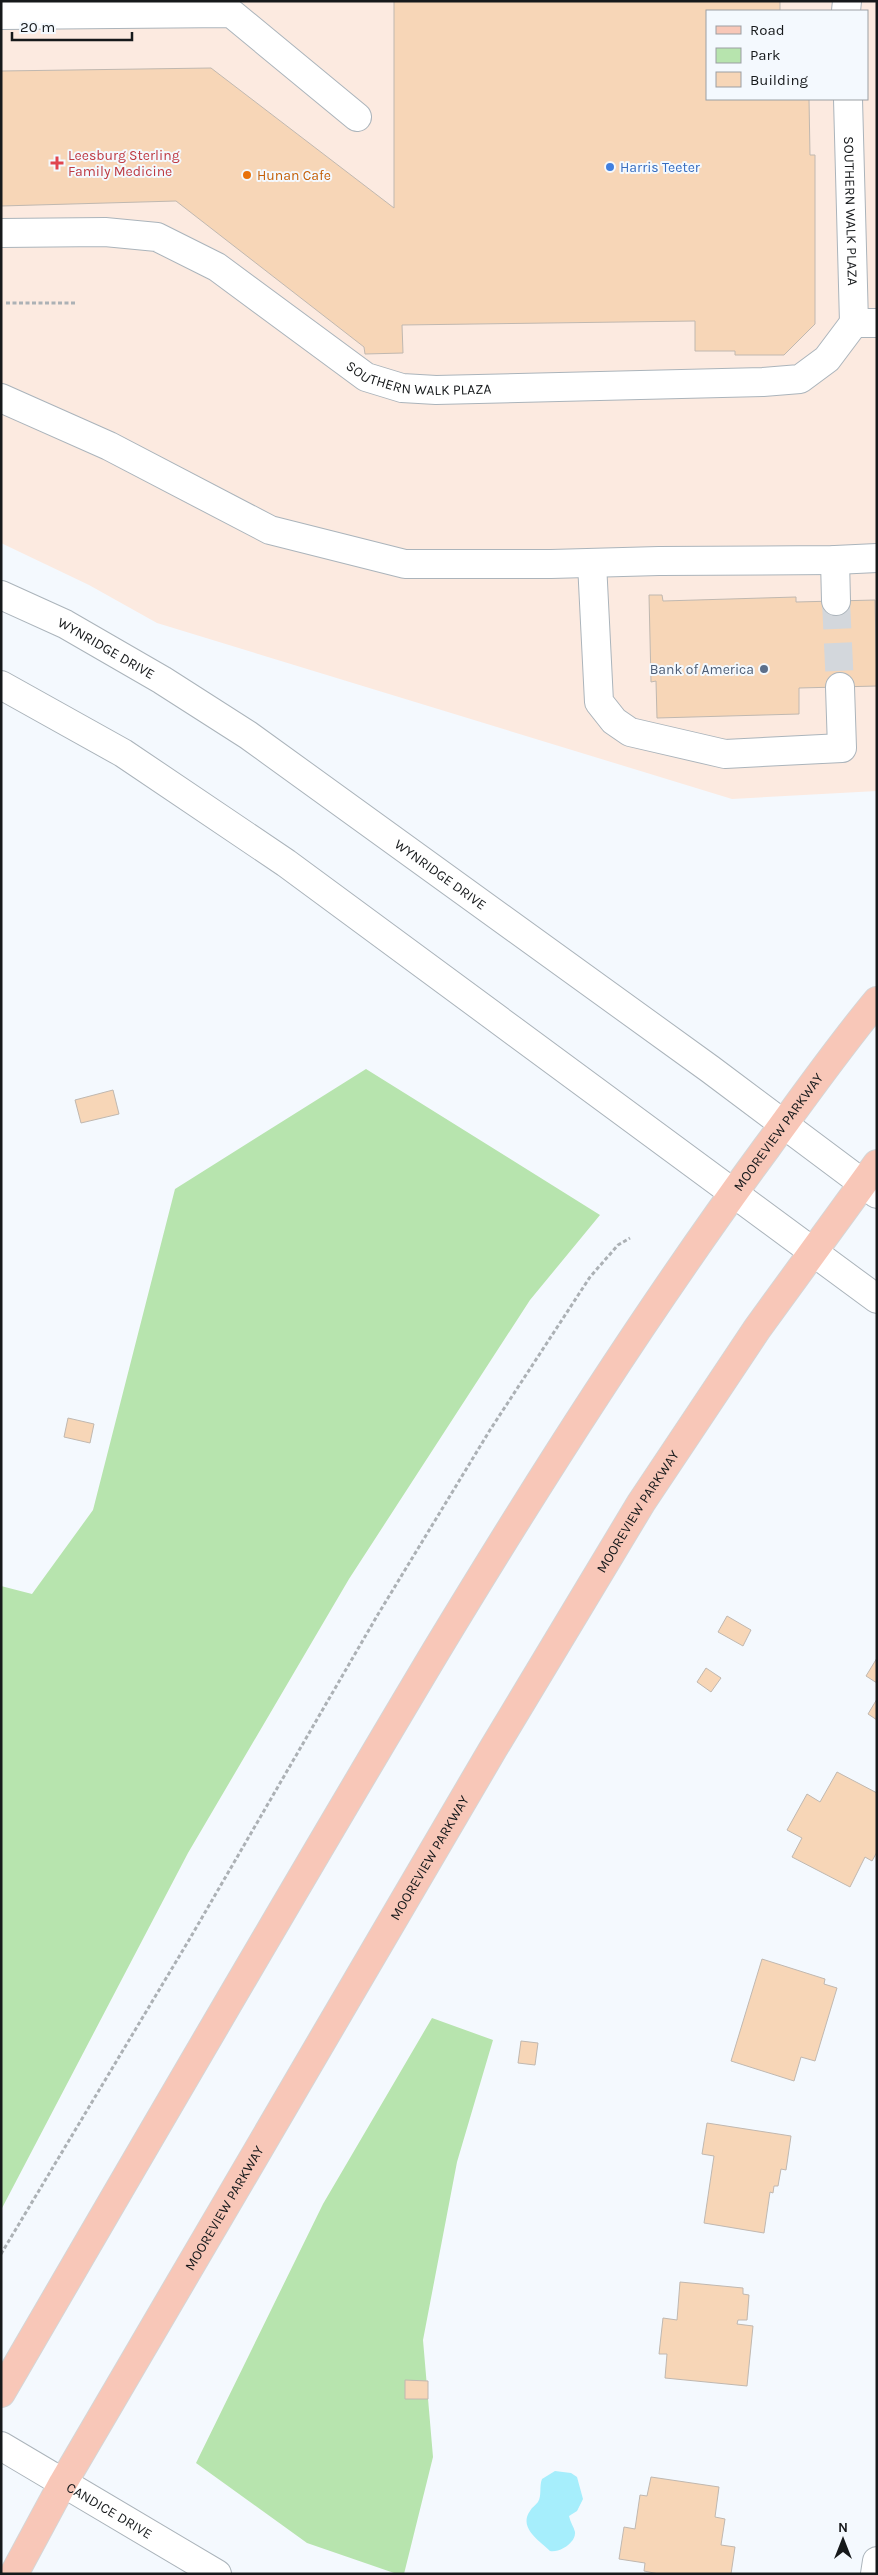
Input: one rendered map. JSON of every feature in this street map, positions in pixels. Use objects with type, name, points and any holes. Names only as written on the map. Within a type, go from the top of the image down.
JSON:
[{"type":"main road","name":"MOOREVIEW PARKWAY","points":[[1,2393],[335,1820],[519,1514],[629,1345],[732,1194],[839,1046],[877,1001]]},
{"type":"main road","name":"MOOREVIEW PARKWAY","points":[[14,2574],[63,2483],[493,1749],[641,1503],[757,1329],[813,1252],[872,1180]]},
{"type":"street","points":[[1,15],[231,13],[357,117]]},
{"type":"street","name":"SOUTHERN WALK PLAZA","points":[[1,233],[104,232],[156,237],[217,267],[366,377],[402,388],[436,390],[763,382],[800,378],[827,359],[865,323],[848,100]]},
{"type":"street","points":[[1,398],[109,446],[270,530],[405,564],[877,558]]},
{"type":"street","points":[[835,560],[836,601]]},
{"type":"street","points":[[592,563],[599,702],[614,721],[630,732],[725,754],[842,748],[840,687]]},
{"type":"street","name":"WYNRIDGE DRIVE","points":[[1,595],[65,624],[162,680],[248,736],[784,1124],[872,1180]]},
{"type":"street","points":[[1,685],[123,753],[286,863],[732,1194],[877,1299]]},
{"type":"street","name":"CANDICE DRIVE","points":[[1,2446],[217,2574]]},
{"type":"street","points":[[875,2574],[877,2561]]},
{"type":"path","points":[[6,303],[76,303]]},
{"type":"path","points":[[1,2254],[490,1430],[590,1277],[618,1245],[630,1238]]},
{"type":"shaded area","points":[[1,1],[877,1],[877,791],[732,799],[157,623],[89,585],[1,543]]},
{"type":"green space","points":[[366,1069],[600,1215],[530,1300],[349,1579],[188,1853],[1,2210],[1,1586],[32,1594],[93,1510],[175,1189]]},
{"type":"green space","points":[[432,2018],[493,2040],[457,2162],[423,2340],[433,2457],[404,2574],[397,2574],[307,2543],[196,2463],[323,2204]]},
{"type":"water","points":[[555,2471],[571,2473],[577,2477],[583,2499],[577,2511],[569,2516],[575,2532],[573,2540],[558,2550],[550,2551],[532,2534],[528,2528],[527,2517],[539,2500],[542,2479]]},
{"type":"building","points":[[394,1],[780,1],[780,10],[706,10],[706,100],[809,100],[810,155],[815,155],[815,324],[784,355],[735,355],[735,351],[695,351],[695,321],[402,325],[403,353],[365,354],[364,347],[176,201],[1,206],[1,71],[211,68],[394,208]]},
{"type":"building","name":"Bank of America","points":[[649,595],[662,595],[663,601],[796,597],[796,602],[875,600],[877,686],[799,688],[799,714],[657,718],[656,681],[651,682]]},
{"type":"building","points":[[113,1090],[119,1114],[81,1123],[75,1100]]},
{"type":"building","points":[[68,1418],[94,1424],[90,1443],[64,1437]]},
{"type":"building","points":[[727,1616],[751,1630],[743,1646],[718,1632]]},
{"type":"building","points":[[877,1658],[877,1683],[866,1676]]},
{"type":"building","points":[[706,1668],[721,1678],[711,1692],[697,1682]]},
{"type":"building","points":[[877,1699],[877,1720],[868,1714]]},
{"type":"building","points":[[837,1772],[877,1793],[877,1852],[872,1861],[865,1857],[850,1887],[792,1857],[802,1838],[787,1830],[807,1794],[820,1802]]},
{"type":"building","points":[[762,1959],[825,1979],[824,1984],[837,1988],[815,2061],[801,2057],[794,2081],[731,2061]]},
{"type":"building","points":[[521,2041],[538,2043],[535,2065],[518,2063]]},
{"type":"building","points":[[707,2123],[791,2136],[786,2170],[781,2169],[778,2186],[774,2186],[773,2193],[770,2192],[764,2233],[704,2223],[714,2156],[702,2154]]},
{"type":"building","points":[[680,2282],[743,2288],[743,2294],[749,2295],[747,2320],[738,2320],[737,2324],[753,2326],[747,2386],[665,2378],[667,2354],[659,2354],[663,2318],[677,2320]]},
{"type":"building","points":[[405,2380],[428,2381],[428,2399],[405,2399]]},
{"type":"building","points":[[651,2477],[719,2487],[715,2517],[725,2519],[721,2545],[735,2547],[731,2574],[659,2574],[644,2571],[645,2563],[619,2559],[624,2527],[635,2529],[640,2495],[647,2496]]},
{"type":"tunnel","points":[[836,601],[840,687]]},
{"type":"place","name":"Leesburg Sterling Family Medicine","points":[[57,163]]},
{"type":"place","name":"Harris Teeter","points":[[610,167]]},
{"type":"place","name":"Hunan Cafe","points":[[247,175]]},
{"type":"place","name":"Bank of America","points":[[764,669]]}]
